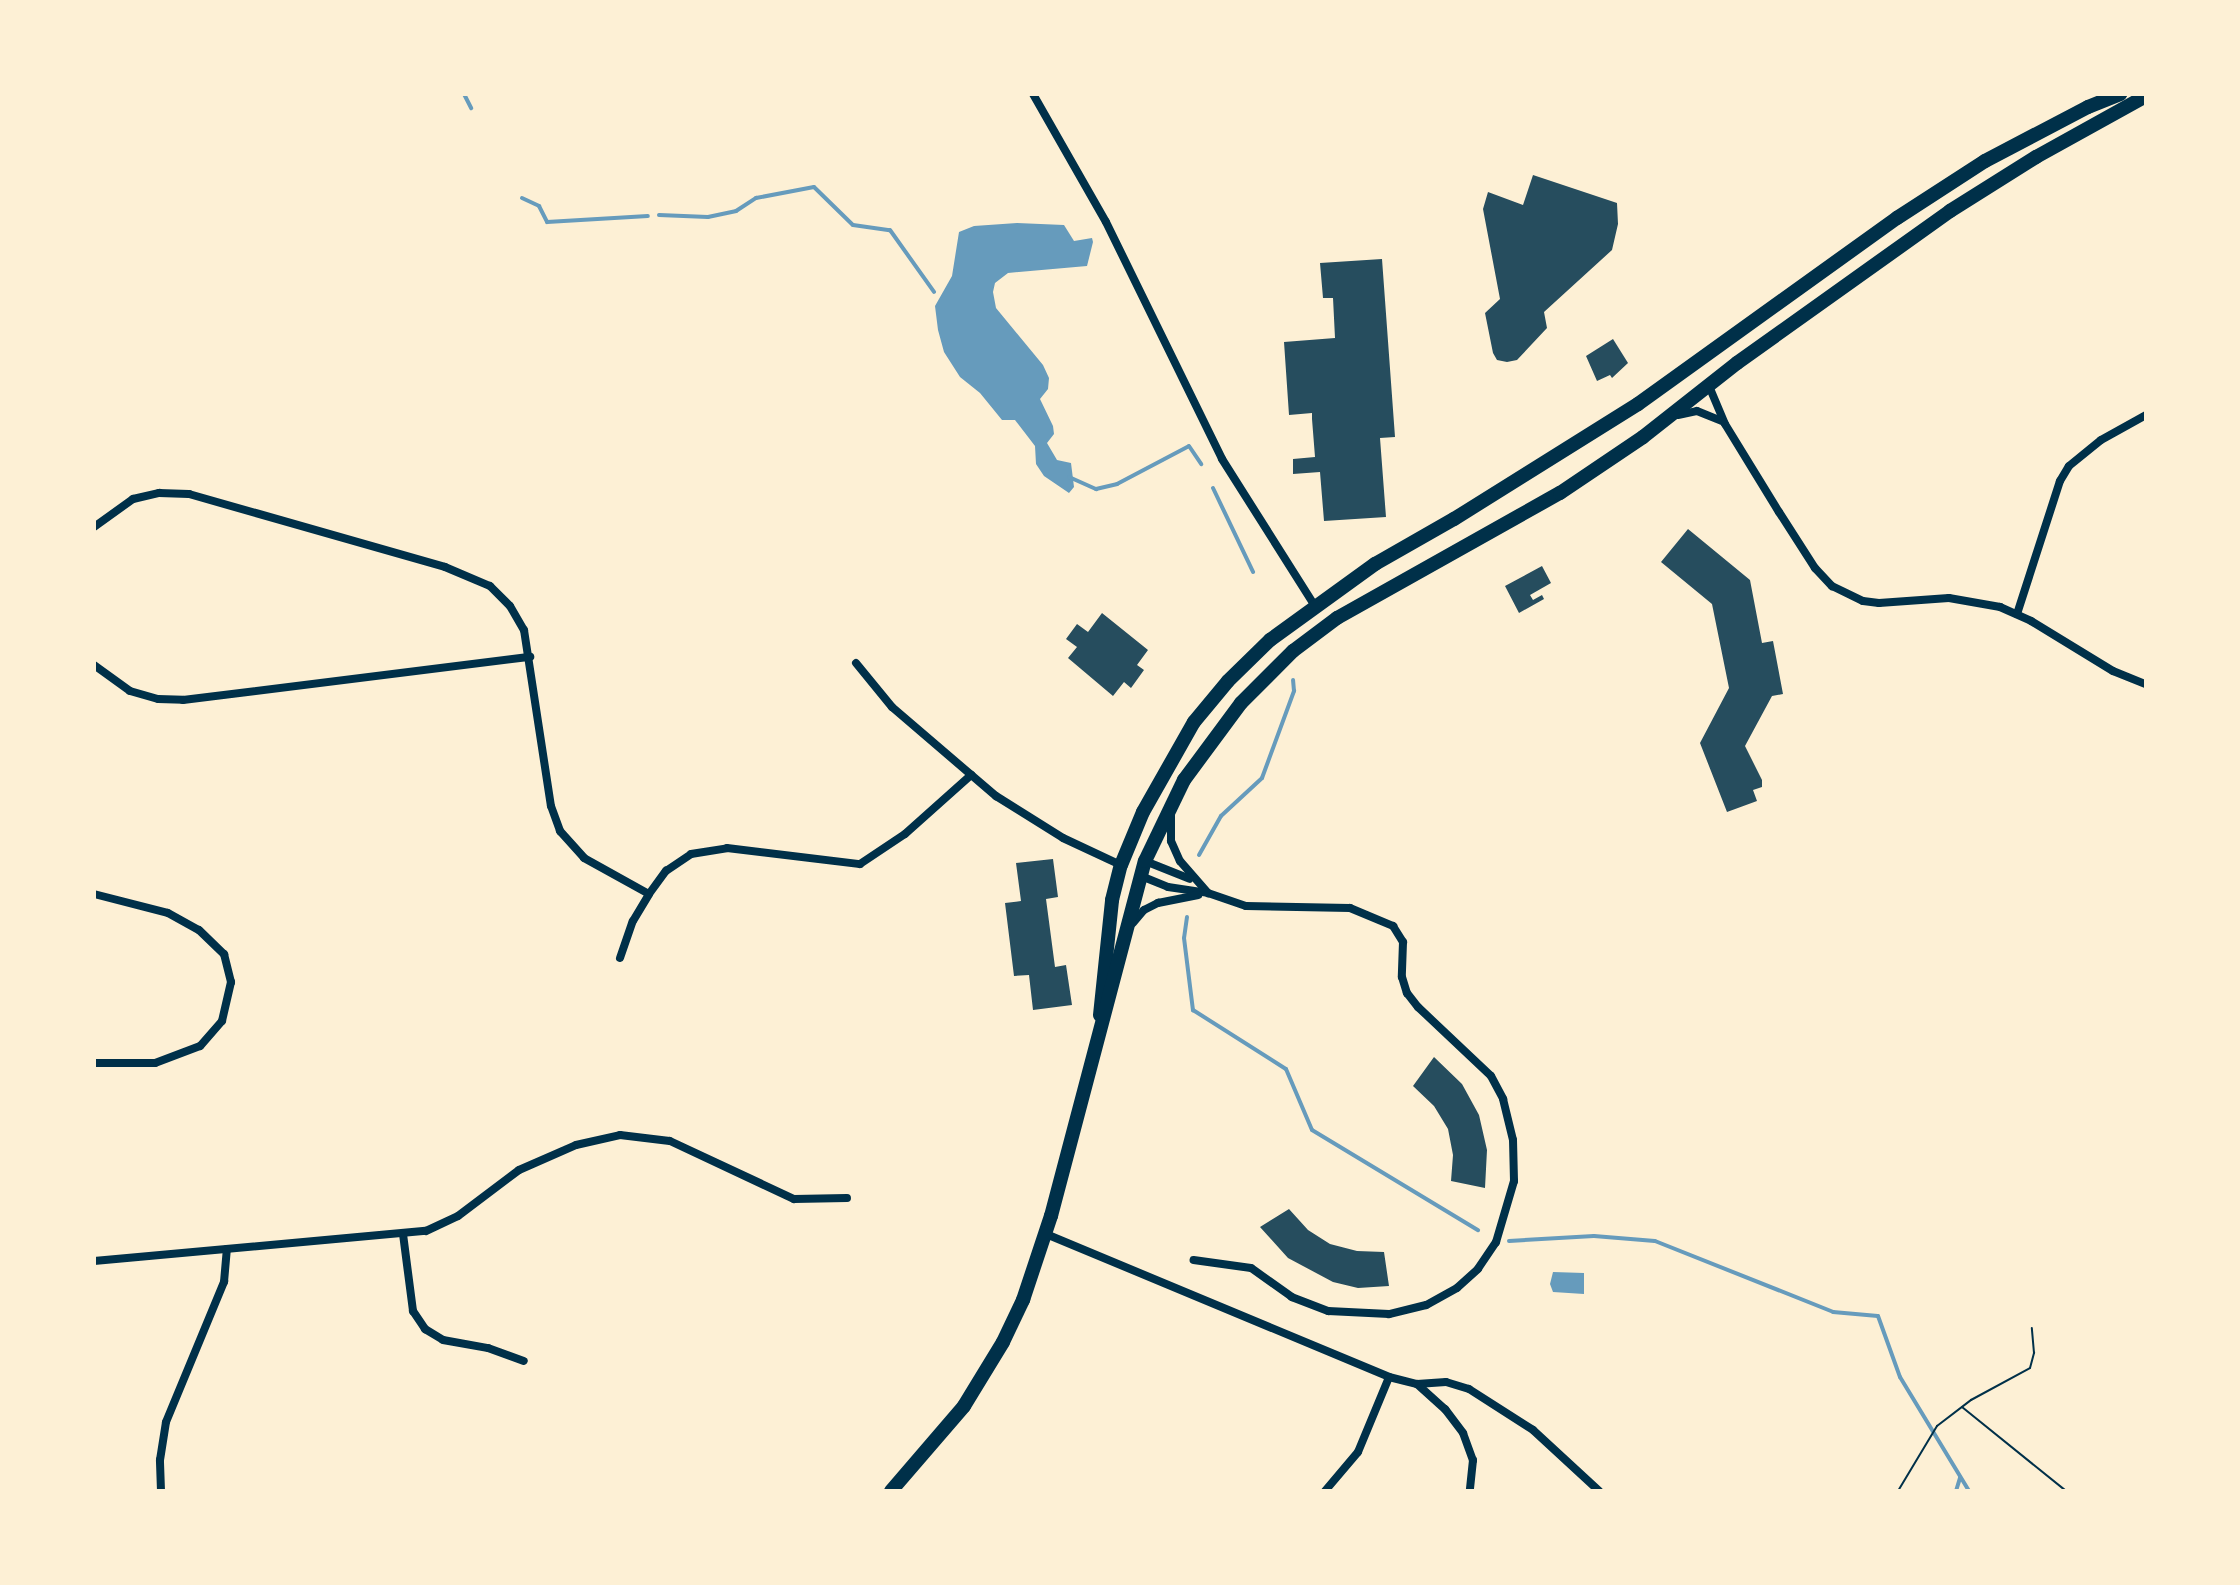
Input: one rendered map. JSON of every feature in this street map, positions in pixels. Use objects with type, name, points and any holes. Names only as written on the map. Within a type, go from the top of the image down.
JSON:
[{"type":"highway","points":[[1098,1039],[1107,936],[1121,865],[1143,812],[1194,722],[1254,655],[1315,606],[1375,564],[1454,519],[1638,404],[1807,282],[1985,161],[2088,107],[2120,94]]},
{"type":"highway","points":[[891,1491],[955,1419],[982,1379],[1023,1300],[1046,1234],[1145,861],[1184,780],[1241,703],[1293,651],[1354,606],[1552,497],[1643,437],[1976,194],[2073,135],[2146,96]]},
{"type":"highway","points":[[1807,282],[1824,303]]},
{"type":"highway","points":[[1454,519],[1469,544]]},
{"type":"highway","points":[[1121,865],[1145,861]]},
{"type":"highway","points":[[1121,865],[1141,876]]},
{"type":"street","points":[[1033,94],[1101,212],[1222,459],[1315,606]]},
{"type":"street","points":[[1709,386],[1725,424],[1815,568],[1832,586],[1863,601],[1879,603],[1949,598],[1985,603],[2017,614],[2113,671],[2146,684]]},
{"type":"street","points":[[1643,437],[1689,411],[1705,412],[1725,424]]},
{"type":"street","points":[[2017,614],[2060,481],[2069,466],[2101,440],[2146,415]]},
{"type":"street","points":[[94,527],[133,499],[175,492],[445,567],[482,581],[504,599],[524,630],[551,806],[560,831],[584,858],[649,894]]},
{"type":"street","points":[[94,665],[130,691],[158,699],[183,700],[530,657]]},
{"type":"street","points":[[856,663],[892,707],[971,775],[1041,825],[1121,865]]},
{"type":"street","points":[[620,958],[635,917],[649,894],[678,862],[712,848],[851,865],[863,863],[905,834],[971,775]]},
{"type":"street","points":[[1184,780],[1169,831],[1180,861],[1194,881],[1208,893]]},
{"type":"street","points":[[1145,861],[1194,881]]},
{"type":"street","points":[[1141,876],[1168,887],[1208,893],[1262,908],[1350,908],[1393,926],[1403,942],[1402,977],[1410,997],[1491,1076],[1509,1119],[1515,1163],[1507,1214],[1488,1257],[1457,1288],[1407,1311],[1360,1315],[1318,1309],[1292,1297],[1251,1268],[1194,1260]]},
{"type":"street","points":[[1126,934],[1135,919],[1152,905],[1208,893]]},
{"type":"street","points":[[94,894],[168,913],[199,930],[224,954],[231,982],[222,1021],[200,1046],[155,1063],[94,1063]]},
{"type":"street","points":[[94,1261],[403,1234],[442,1226],[533,1163],[576,1145],[620,1135],[655,1137],[687,1147],[794,1199],[847,1198]]},
{"type":"street","points":[[403,1234],[413,1311],[425,1329],[443,1340],[488,1348],[524,1361]]},
{"type":"street","points":[[1046,1234],[1389,1377],[1417,1384],[1446,1382],[1481,1396],[1554,1446],[1599,1491]]},
{"type":"street","points":[[161,1491],[160,1460],[166,1422],[224,1282],[227,1249]]},
{"type":"street","points":[[1325,1491],[1358,1452],[1389,1377]]},
{"type":"street","points":[[1417,1384],[1445,1409],[1463,1433],[1473,1460],[1470,1491]]},
{"type":"path","points":[[1898,1491],[1937,1426],[1961,1407],[2030,1368],[2035,1337],[2032,1328]]},
{"type":"path","points":[[1961,1407],[2066,1491]]},
{"type":"water","points":[[1017,223],[1064,225],[1074,241],[1092,238],[1093,242],[1087,266],[1008,273],[995,283],[993,292],[996,308],[1043,365],[1049,378],[1048,389],[1040,399],[1053,426],[1054,434],[1047,443],[1057,460],[1071,463],[1074,487],[1069,493],[1044,476],[1036,464],[1035,446],[1015,420],[1002,420],[980,393],[960,377],[944,352],[938,330],[935,306],[952,276],[959,232],[974,226]]},
{"type":"water","points":[[1553,1272],[1584,1273],[1584,1294],[1553,1292],[1550,1284]]},
{"type":"building","points":[[1533,175],[1617,203],[1618,224],[1612,250],[1544,312],[1547,328],[1517,360],[1507,362],[1497,360],[1493,353],[1485,313],[1500,299],[1483,209],[1488,192],[1523,205]]},
{"type":"building","points":[[1382,259],[1395,437],[1380,438],[1386,517],[1324,521],[1320,472],[1293,474],[1293,459],[1315,457],[1312,413],[1289,415],[1284,342],[1335,338],[1333,298],[1323,298],[1320,263]]},
{"type":"building","points":[[1613,339],[1628,363],[1612,378],[1610,375],[1597,381],[1586,356]]},
{"type":"building","points":[[1688,529],[1750,580],[1762,643],[1773,641],[1783,694],[1772,696],[1745,746],[1762,780],[1762,787],[1753,790],[1757,801],[1727,812],[1700,743],[1729,688],[1712,604],[1661,562]]},
{"type":"building","points":[[1542,566],[1551,583],[1530,595],[1533,600],[1542,595],[1544,599],[1519,613],[1505,586]]},
{"type":"building","points":[[1102,613],[1148,650],[1137,665],[1144,670],[1131,688],[1124,682],[1113,696],[1068,658],[1077,647],[1066,639],[1077,624],[1088,632]]},
{"type":"building","points":[[1053,859],[1058,897],[1046,899],[1055,967],[1066,965],[1072,1005],[1033,1010],[1029,975],[1014,976],[1005,903],[1021,901],[1016,863]]},
{"type":"building","points":[[1434,1057],[1462,1084],[1479,1115],[1487,1150],[1485,1188],[1451,1181],[1453,1155],[1448,1129],[1434,1106],[1413,1086]]},
{"type":"building","points":[[1289,1209],[1308,1230],[1330,1244],[1357,1251],[1384,1252],[1389,1286],[1358,1288],[1333,1282],[1288,1258],[1260,1227]]},
{"type":"waterway","points":[[464,94],[471,108]]},
{"type":"waterway","points":[[659,215],[708,217],[736,211],[756,198],[814,187],[853,225],[890,230],[934,292]]},
{"type":"waterway","points":[[522,198],[539,206],[547,222],[648,216]]},
{"type":"waterway","points":[[1069,477],[1096,489],[1117,484],[1189,446],[1201,464]]},
{"type":"waterway","points":[[1213,488],[1253,572]]},
{"type":"waterway","points":[[1199,855],[1221,816],[1262,778],[1294,691],[1293,680]]},
{"type":"waterway","points":[[1187,917],[1184,938],[1193,1010],[1286,1069],[1312,1130],[1478,1230]]},
{"type":"waterway","points":[[1509,1241],[1594,1236],[1655,1241],[1833,1312],[1878,1316],[1900,1377],[1969,1491]]},
{"type":"waterway","points":[[1956,1491],[1960,1478]]}]
